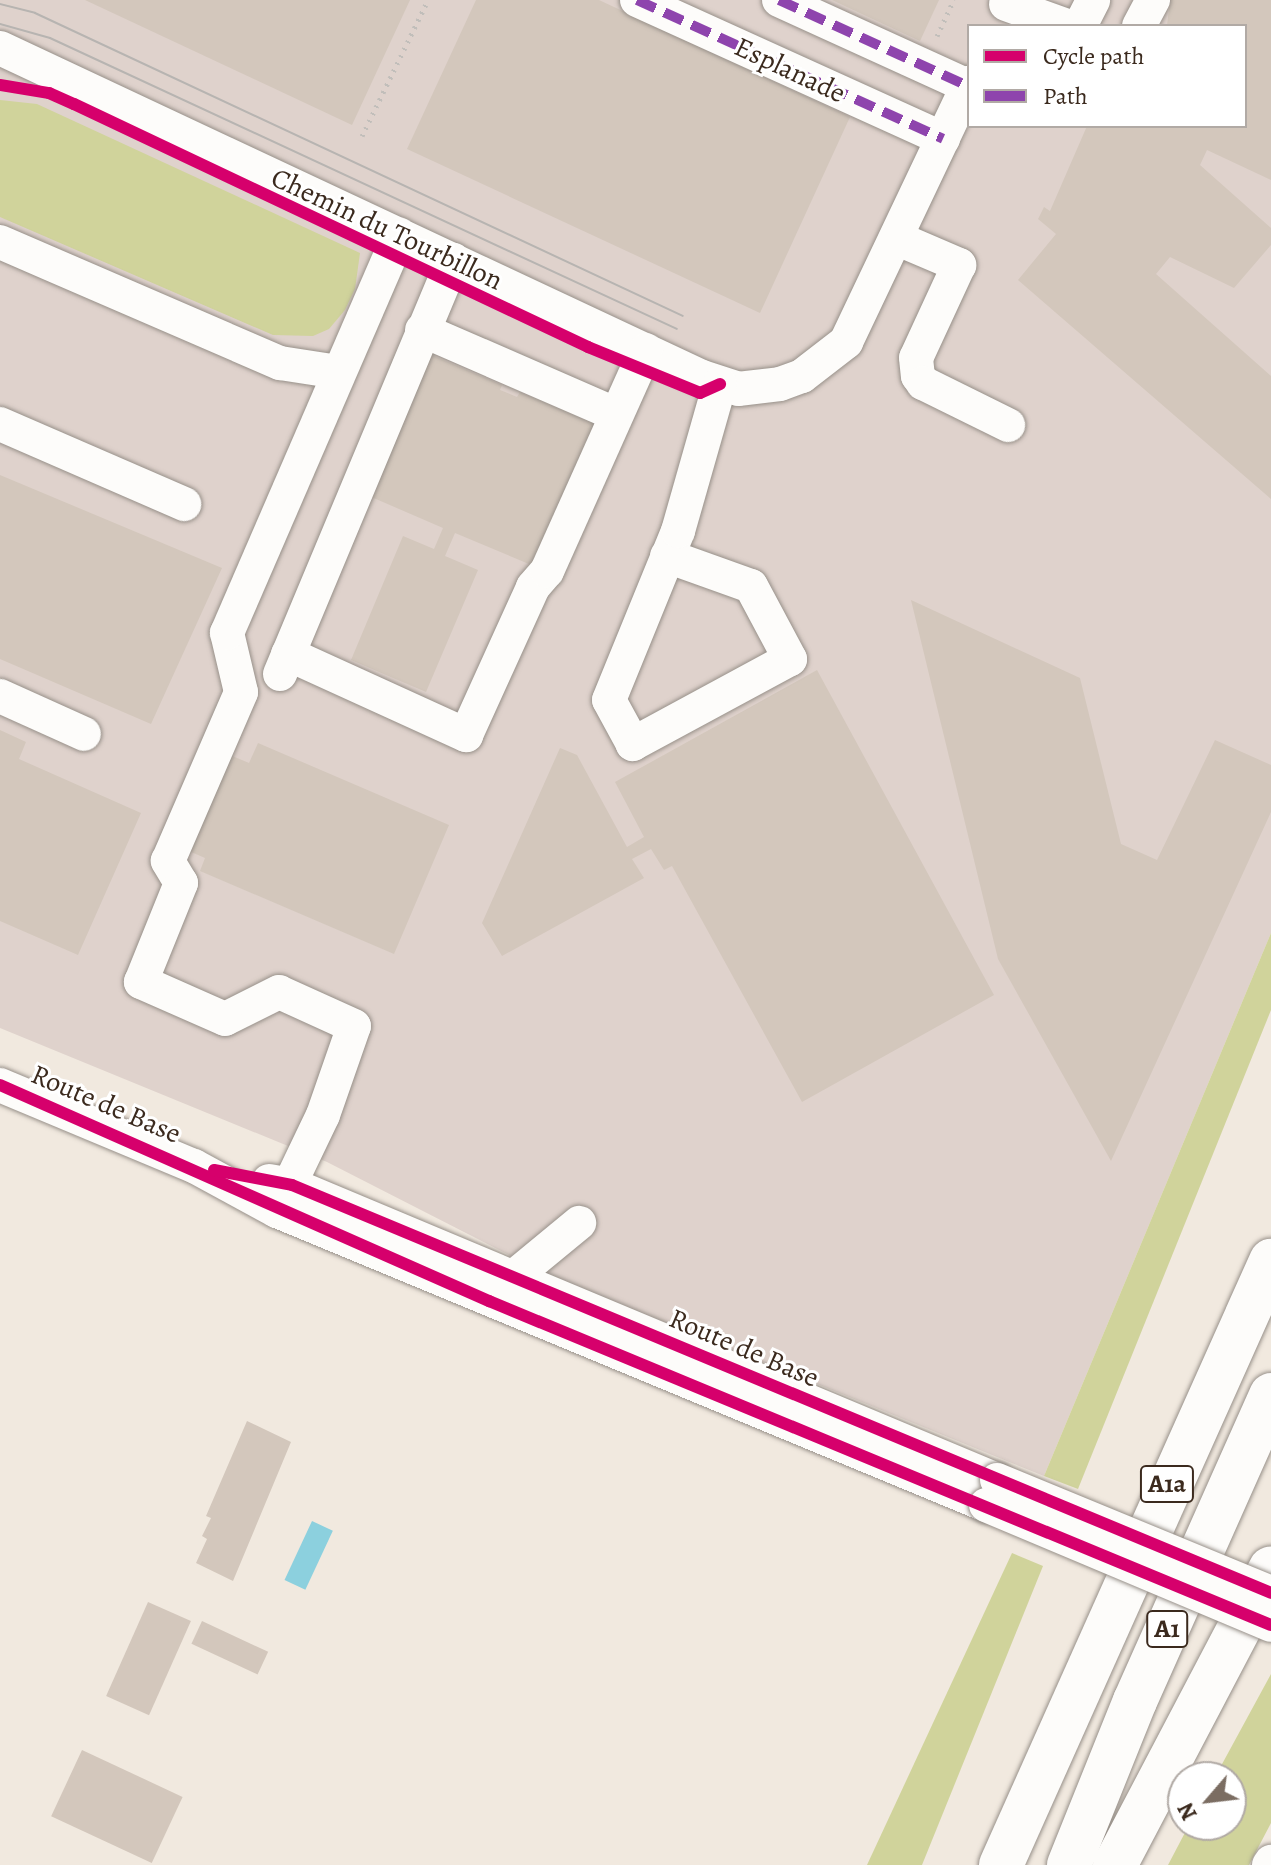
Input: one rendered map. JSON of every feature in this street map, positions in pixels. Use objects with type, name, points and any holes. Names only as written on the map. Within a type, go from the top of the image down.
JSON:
[{"type":"highway","name":"A1a","points":[[1126,1583],[1271,1230]]},
{"type":"highway","name":"A1","points":[[1001,1865],[1271,1261]]},
{"type":"highway","name":"A1","points":[[1069,1865],[1135,1701],[1271,1395]]},
{"type":"highway","points":[[1115,1865],[1271,1568]]},
{"type":"street","name":"Esplanade","points":[[637,0],[943,139]]},
{"type":"street","points":[[779,0],[967,85]]},
{"type":"street","points":[[1081,24],[1093,0]]},
{"type":"street","points":[[1140,24],[1153,0]]},
{"type":"street","points":[[1003,10],[1059,24]]},
{"type":"street","name":"Chemin du Tourbillon","points":[[0,48],[646,350],[720,384],[738,389],[780,384],[826,362],[846,342],[967,87]]},
{"type":"street","points":[[284,1198],[354,1026],[279,992],[225,1019],[141,982],[181,883],[168,861],[241,692],[227,633],[399,235]]},
{"type":"street","points":[[896,238],[959,265],[916,358],[918,376],[923,383],[1008,425]]},
{"type":"street","points":[[0,242],[280,363],[338,372]]},
{"type":"street","points":[[453,260],[284,664],[466,735],[533,587],[547,571],[646,350]]},
{"type":"street","points":[[422,330],[615,414]]},
{"type":"street","points":[[667,556],[751,586],[790,659],[633,744],[609,700],[667,556],[720,384]]},
{"type":"street","points":[[0,424],[184,504]]},
{"type":"street","points":[[0,696],[84,734]]},
{"type":"street","name":"Route de Base","points":[[0,1085],[194,1166],[284,1198],[992,1492],[1271,1593]]},
{"type":"street","points":[[499,1288],[579,1223]]},
{"type":"street","name":"Route de Base","points":[[992,1492],[1271,1625]]},
{"type":"path","points":[[362,136],[428,0]]},
{"type":"path","points":[[923,66],[954,0]]},
{"type":"shaded area","points":[[0,0],[1271,0],[1271,933],[1044,1476],[546,1274],[327,1162],[0,1028]]},
{"type":"green space","points":[[0,100],[37,104],[360,253],[355,289],[345,310],[329,329],[313,336],[273,335],[0,217]]},
{"type":"green space","points":[[1271,933],[1271,1010],[1078,1489],[1044,1476]]},
{"type":"green space","points":[[1012,1553],[1043,1566],[922,1865],[867,1865]]},
{"type":"green space","points":[[1271,1674],[1271,1823],[1249,1865],[1168,1865],[1181,1841],[1247,1841],[1247,1761],[1224,1761]]},
{"type":"water","points":[[312,1521],[333,1531],[305,1590],[285,1580]]},
{"type":"building","points":[[85,0],[410,0],[352,125]]},
{"type":"building","points":[[476,0],[599,0],[850,117],[760,313],[407,149]]},
{"type":"building","points":[[832,0],[939,0],[920,41]]},
{"type":"building","points":[[1170,0],[1271,0],[1271,180],[1207,150],[1200,165],[1271,228],[1271,245],[1234,288],[1170,257],[1156,274],[1271,376],[1271,499],[1018,280],[1056,234],[1038,219],[1044,207],[1050,211],[1086,128],[1247,128],[1247,24],[1167,24]]},
{"type":"building","points":[[429,354],[502,385],[500,390],[517,397],[520,392],[597,425],[536,567],[455,533],[445,556],[478,570],[426,692],[351,660],[403,536],[434,549],[443,528],[369,496]]},
{"type":"building","points":[[0,475],[222,568],[151,724],[0,659]]},
{"type":"building","points":[[911,600],[1080,678],[1121,844],[1157,860],[1215,740],[1271,765],[1271,812],[1111,1161],[998,959]]},
{"type":"building","points":[[817,670],[994,995],[802,1102],[672,866],[664,870],[651,849],[632,859],[644,878],[502,956],[482,923],[560,748],[577,755],[627,847],[644,837],[615,782]]},
{"type":"building","points":[[0,730],[26,742],[19,759],[141,813],[78,955],[0,921]]},
{"type":"building","points":[[258,743],[449,825],[394,954],[200,871],[205,858],[189,851],[230,755],[249,763]]},
{"type":"building","points":[[247,1421],[291,1442],[233,1581],[196,1563],[207,1539],[202,1536],[211,1518],[206,1516]]},
{"type":"building","points":[[148,1602],[191,1621],[149,1715],[106,1696]]},
{"type":"building","points":[[202,1621],[268,1652],[258,1675],[191,1644]]},
{"type":"building","points":[[82,1750],[183,1797],[152,1863],[51,1816]]},
{"type":"tram line","points":[[0,4],[35,13],[683,316]]},
{"type":"tram line","points":[[0,24],[50,38],[677,329]]},
{"type":"marked path","points":[[637,0],[943,139]]},
{"type":"marked path","points":[[779,0],[967,86]]},
{"type":"cycle path","points":[[0,85],[49,93],[74,104],[588,347],[700,393],[720,384]]},
{"type":"cycle path","points":[[0,1085],[489,1301],[1271,1625]]},
{"type":"cycle path","points":[[214,1170],[292,1185],[1271,1593]]}]
